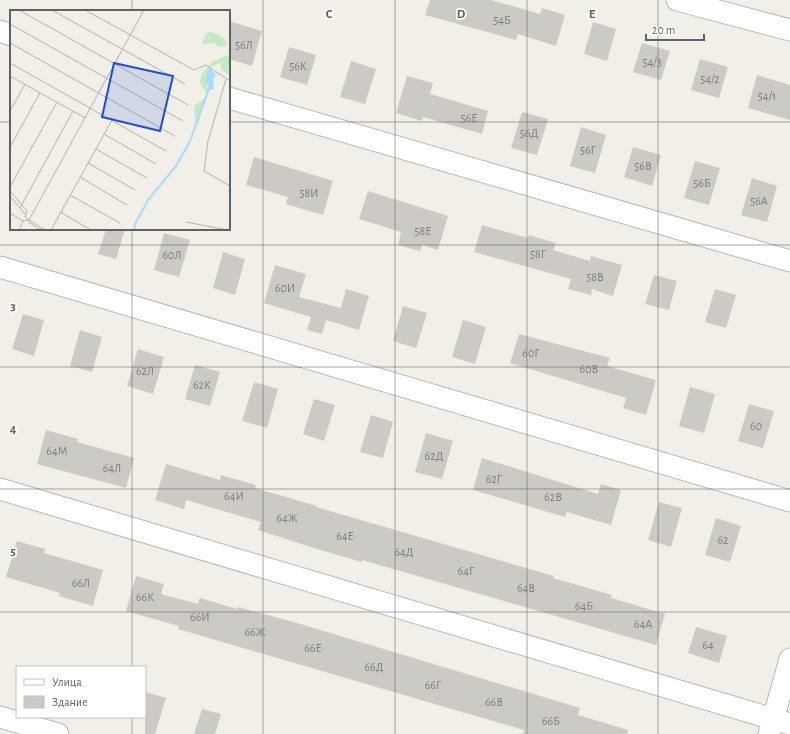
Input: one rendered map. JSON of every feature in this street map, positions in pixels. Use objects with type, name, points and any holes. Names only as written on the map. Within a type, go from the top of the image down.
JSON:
[{"type":"street","points":[[677,0],[790,30]]},
{"type":"street","points":[[0,31],[10,35]]},
{"type":"street","points":[[230,98],[790,262]]},
{"type":"street","points":[[0,267],[790,501]]},
{"type":"street","points":[[0,490],[777,726],[790,659]]},
{"type":"street","points":[[0,717],[58,734]]},
{"type":"building","points":[[430,0],[491,0],[540,14],[542,8],[565,15],[556,46],[518,34],[516,40],[425,15]]},
{"type":"building","points":[[230,21],[262,31],[252,66],[230,59]]},
{"type":"building","points":[[593,22],[616,29],[607,61],[584,54]]},
{"type":"building","points":[[642,43],[670,51],[661,80],[633,72]]},
{"type":"building","points":[[289,47],[316,55],[307,85],[280,77]]},
{"type":"building","points":[[700,59],[728,67],[719,98],[691,90]]},
{"type":"building","points":[[351,61],[376,69],[365,104],[340,97]]},
{"type":"building","points":[[757,75],[790,85],[790,120],[748,108]]},
{"type":"building","points":[[407,76],[433,83],[430,94],[488,111],[482,134],[423,117],[422,121],[396,113]]},
{"type":"building","points":[[522,112],[548,119],[537,155],[511,148]]},
{"type":"building","points":[[581,127],[606,135],[595,173],[570,166]]},
{"type":"building","points":[[633,147],[661,155],[652,186],[624,177]]},
{"type":"building","points":[[254,157],[333,181],[323,215],[286,204],[288,197],[246,185]]},
{"type":"building","points":[[695,161],[720,168],[709,205],[684,198]]},
{"type":"building","points":[[752,178],[777,186],[767,222],[741,215]]},
{"type":"building","points":[[368,191],[448,216],[438,250],[422,245],[420,251],[398,245],[401,232],[359,219]]},
{"type":"building","points":[[482,225],[528,238],[529,235],[556,243],[553,250],[590,261],[591,256],[622,265],[613,296],[592,289],[591,295],[568,289],[571,279],[474,252]]},
{"type":"building","points":[[106,230],[125,230],[116,259],[98,254]]},
{"type":"building","points":[[164,233],[190,240],[179,277],[154,270]]},
{"type":"building","points":[[223,252],[245,259],[235,295],[213,288]]},
{"type":"building","points":[[275,265],[306,274],[299,297],[341,308],[346,289],[369,296],[359,330],[326,320],[322,334],[307,330],[311,317],[264,303]]},
{"type":"building","points":[[654,275],[677,281],[669,310],[645,304]]},
{"type":"building","points":[[715,289],[736,295],[726,328],[705,322]]},
{"type":"building","points":[[403,306],[427,313],[416,348],[393,341]]},
{"type":"building","points":[[23,314],[44,320],[34,356],[12,349]]},
{"type":"building","points":[[463,320],[486,327],[475,364],[452,357]]},
{"type":"building","points":[[80,330],[102,337],[92,372],[70,366]]},
{"type":"building","points":[[519,334],[610,358],[607,366],[656,380],[646,415],[623,408],[626,398],[510,363]]},
{"type":"building","points":[[138,349],[164,357],[153,394],[127,386]]},
{"type":"building","points":[[195,365],[220,372],[210,406],[185,399]]},
{"type":"building","points":[[254,382],[278,389],[267,428],[242,421]]},
{"type":"building","points":[[690,387],[715,394],[704,433],[679,426]]},
{"type":"building","points":[[314,399],[335,405],[324,441],[303,434]]},
{"type":"building","points":[[749,404],[774,411],[763,448],[738,441]]},
{"type":"building","points":[[371,415],[393,422],[383,458],[360,452]]},
{"type":"building","points":[[46,430],[78,439],[77,442],[134,458],[126,488],[37,464]]},
{"type":"building","points":[[426,433],[453,441],[442,479],[415,472]]},
{"type":"building","points":[[482,458],[598,494],[601,484],[621,490],[611,525],[567,512],[565,517],[473,490]]},
{"type":"building","points":[[166,464],[220,480],[221,475],[256,485],[255,488],[554,576],[553,578],[612,595],[611,598],[665,614],[656,645],[362,560],[362,562],[317,549],[258,530],[261,522],[186,500],[184,509],[155,500]]},
{"type":"building","points":[[659,502],[682,508],[671,547],[648,540]]},
{"type":"building","points":[[716,518],[741,526],[730,562],[705,555]]},
{"type":"building","points":[[17,541],[45,549],[44,553],[103,570],[93,606],[59,596],[60,593],[6,577]]},
{"type":"building","points":[[136,576],[164,584],[161,594],[198,604],[200,598],[237,609],[238,607],[297,623],[580,708],[578,715],[628,730],[627,734],[523,734],[524,730],[178,629],[179,626],[126,611]]},
{"type":"building","points":[[696,627],[727,636],[719,663],[688,653]]},
{"type":"building","points":[[146,692],[166,698],[155,734],[145,734]]},
{"type":"building","points":[[202,709],[221,714],[215,734],[194,734]]}]
